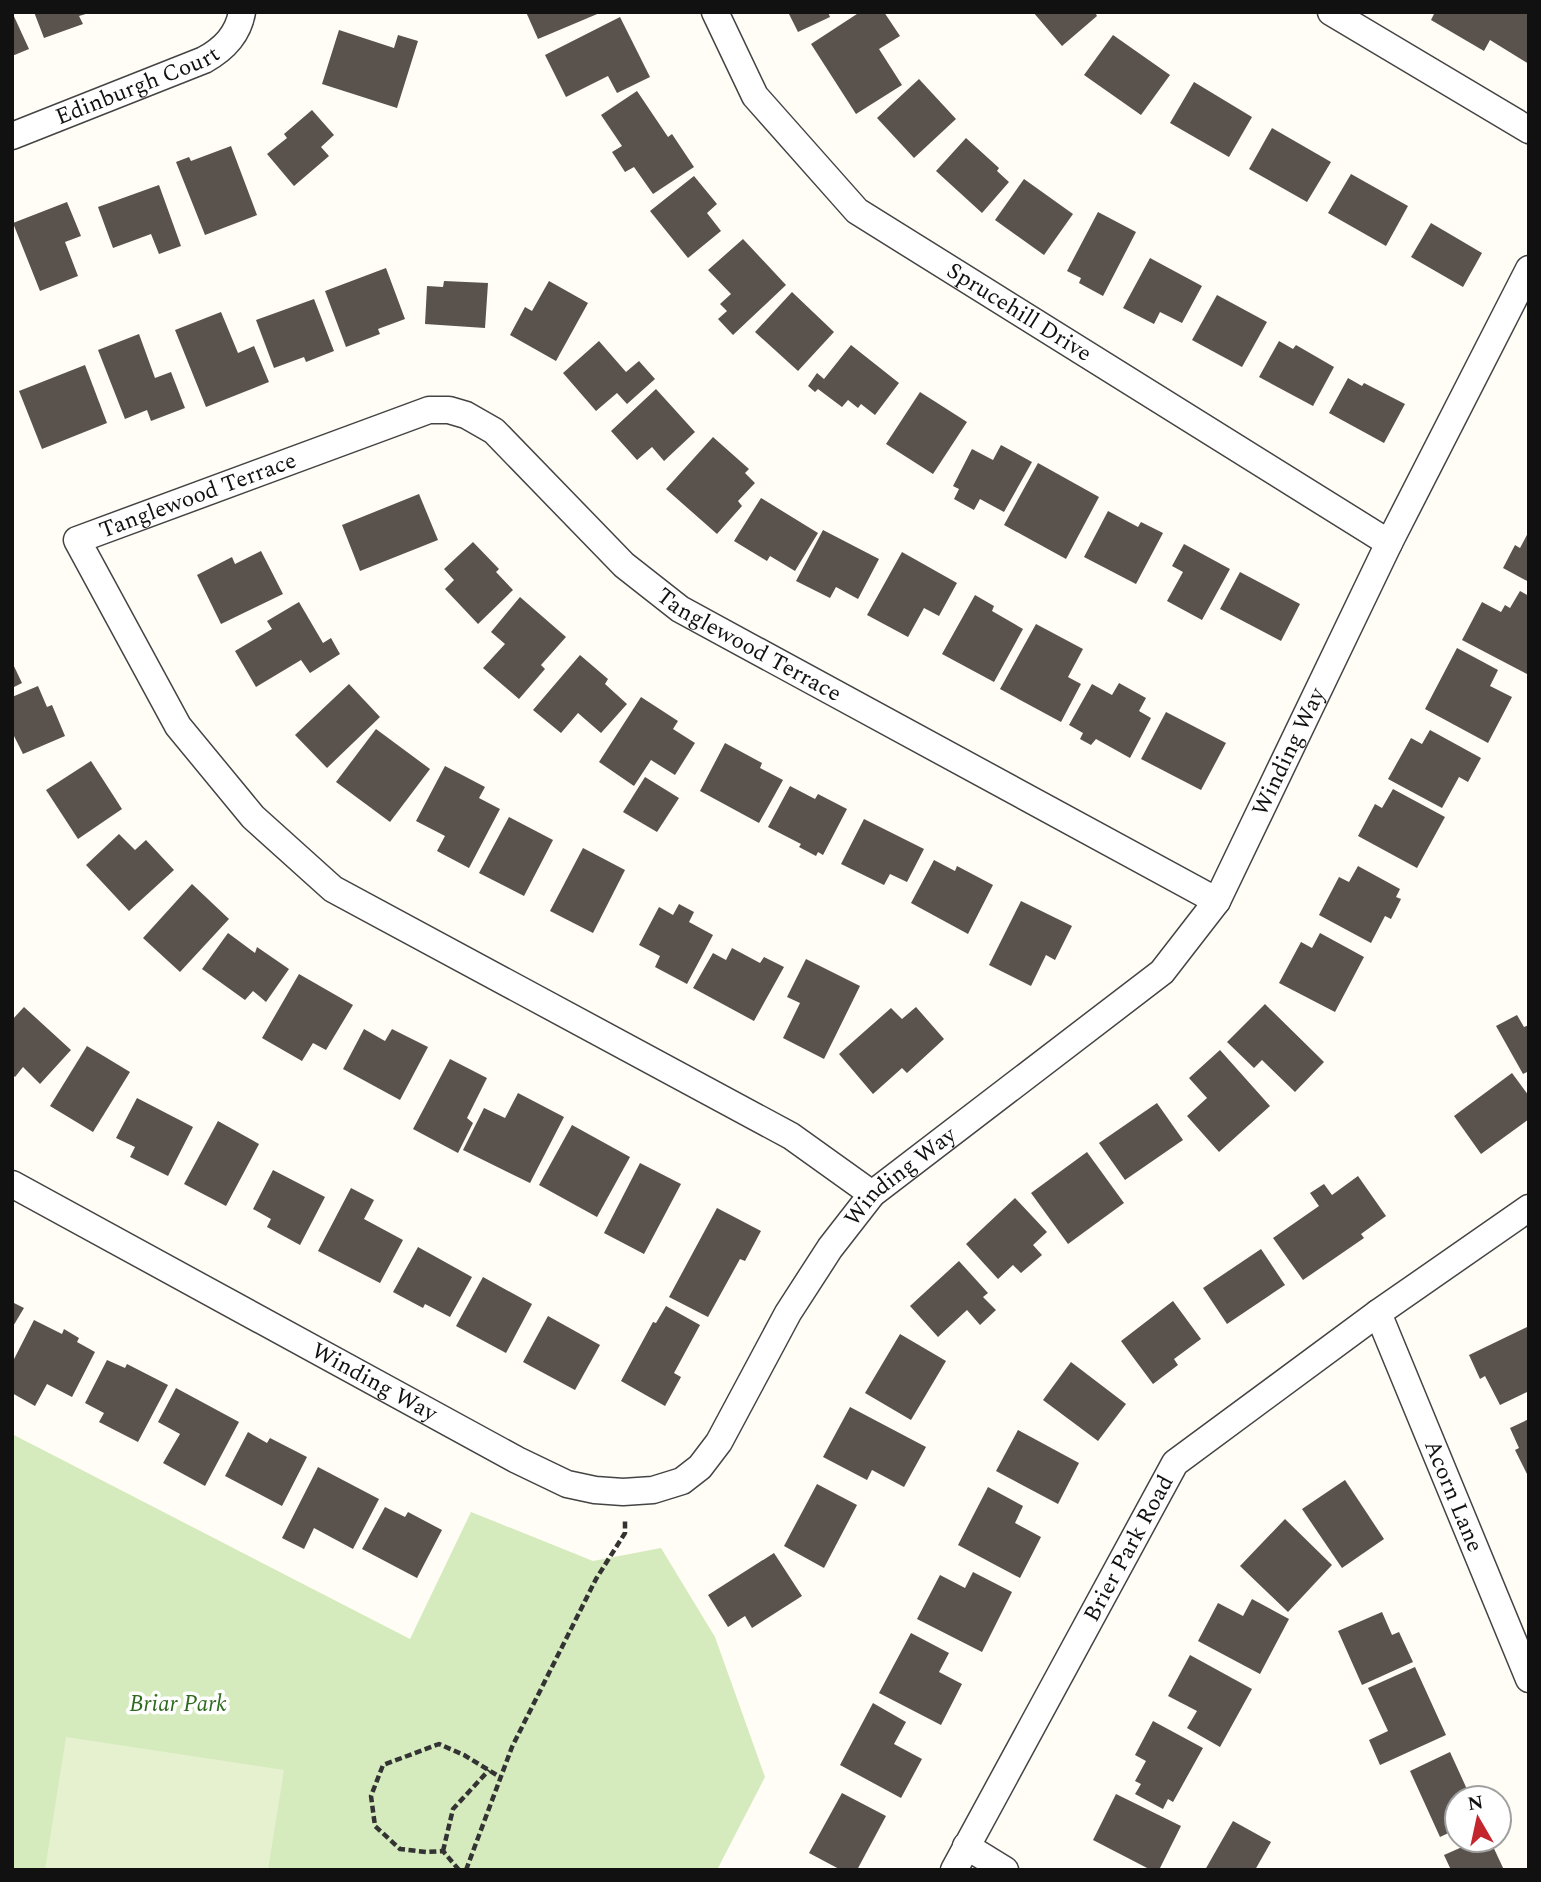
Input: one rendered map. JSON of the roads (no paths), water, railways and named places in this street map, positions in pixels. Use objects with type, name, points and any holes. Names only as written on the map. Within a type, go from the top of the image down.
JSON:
[{"type":"street","name":"Edinburgh Court","points":[[12,136],[216,54],[234,34],[242,12]]},
{"type":"street","name":"Sprucehill Drive","points":[[715,12],[755,96],[857,211],[1389,543]]},
{"type":"street","points":[[1331,12],[1529,130]]},
{"type":"street","name":"Winding Way","points":[[12,1184],[517,1461],[567,1484],[623,1492],[653,1490],[682,1481],[700,1467],[719,1443],[789,1313],[830,1248],[872,1194],[1162,972],[1217,901],[1389,543],[1529,269]]},
{"type":"street","name":"Tanglewood Terrace","points":[[872,1194],[791,1136],[333,889],[253,817],[178,726],[77,540],[429,410],[449,410],[466,415],[494,430],[624,565],[680,609],[1217,901]]},
{"type":"street","name":"Brier Park Road","points":[[954,1870],[1175,1464],[1378,1313],[1529,1208]]},
{"type":"street","name":"Acorn Lane","points":[[1378,1313],[1529,1679]]},
{"type":"street","points":[[966,1846],[1005,1870]]},
{"type":"park label","name":"Briar Park","points":[[178,1704]]}]
